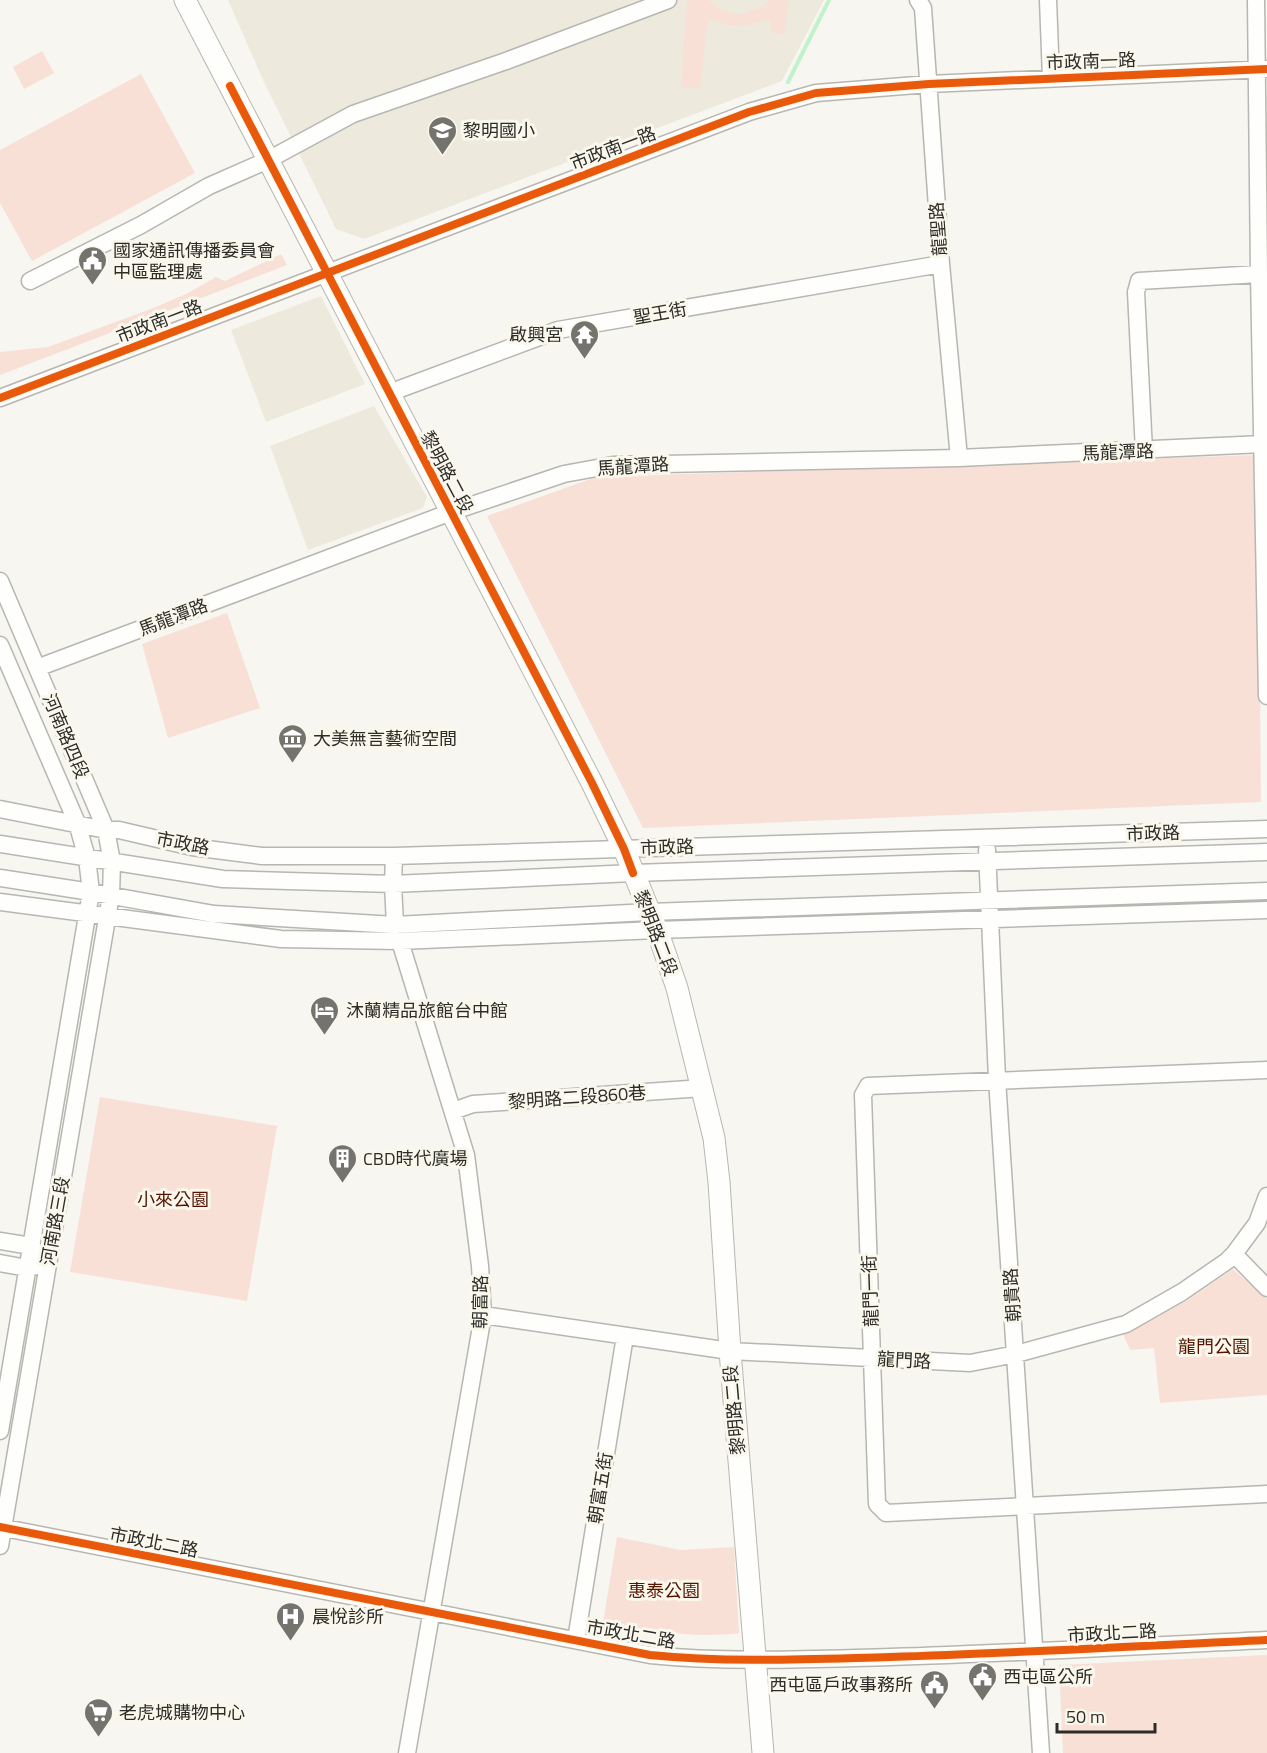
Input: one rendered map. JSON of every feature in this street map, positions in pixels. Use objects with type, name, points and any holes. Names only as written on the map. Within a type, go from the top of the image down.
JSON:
[{"type":"main road","name":"黎明路二段","points":[[185,0],[624,849],[677,988],[714,1138],[719,1182],[729,1351],[763,1753]]},
{"type":"street","points":[[30,281],[141,225],[209,186],[268,160],[353,114],[506,61],[668,0]]},
{"type":"street","name":"龍聖路","points":[[918,0],[923,8],[941,264],[959,458]]},
{"type":"street","points":[[1048,0],[1051,78]]},
{"type":"street","points":[[1256,0],[1262,69],[1258,274],[1267,696]]},
{"type":"street","name":"市政南一路","points":[[0,398],[749,112],[816,93],[929,84],[1262,69]]},
{"type":"street","name":"聖王街","points":[[389,393],[558,330],[941,264]]},
{"type":"street","points":[[1144,451],[1136,292],[1139,281],[1258,274]]},
{"type":"street","name":"馬龍潭路","points":[[37,668],[451,512],[564,474],[613,465],[959,458],[1263,444]]},
{"type":"street","name":"河南路四段","points":[[0,581],[106,830],[112,862],[111,895]]},
{"type":"street","name":"河南路四段","points":[[0,645],[76,823]]},
{"type":"street","name":"市政路","points":[[0,809],[106,830],[119,830],[192,847],[262,856],[394,856],[1267,829]]},
{"type":"street","name":"河南路三段","points":[[0,1431],[91,892],[87,858],[76,823]]},
{"type":"street","name":"朝貴路","points":[[986,837],[992,920],[997,1079],[1041,1753]]},
{"type":"street","name":"市政路","points":[[0,844],[223,879],[393,884],[633,873],[1267,852]]},
{"type":"street","name":"朝富路","points":[[394,856],[393,884],[398,933],[466,1155],[480,1266],[483,1315],[407,1753]]},
{"type":"street","points":[[0,878],[213,914],[398,933]]},
{"type":"street","points":[[0,902],[281,939],[653,921],[991,900],[1267,891]]},
{"type":"street","name":"河南路三段","points":[[0,1546],[111,895]]},
{"type":"street","points":[[653,921],[992,920],[1267,910]]},
{"type":"street","name":"龍門一街","points":[[1267,1070],[867,1086],[863,1095],[877,1504],[886,1513],[1267,1494]]},
{"type":"street","name":"黎明路二段860巷","points":[[453,1111],[473,1104],[703,1088]]},
{"type":"street","name":"龍門路","points":[[483,1315],[729,1351],[970,1363],[1016,1354],[1126,1324],[1182,1292],[1227,1261],[1257,1222],[1267,1196]]},
{"type":"street","points":[[0,1240],[31,1246],[48,1265]]},
{"type":"street","points":[[1234,1254],[1267,1288]]},
{"type":"street","points":[[0,1263],[27,1268],[48,1265]]},
{"type":"street","name":"朝富五街","points":[[576,1640],[625,1336]]},
{"type":"street","name":"市政北二路","points":[[2,1527],[650,1656],[756,1660],[1036,1652],[1267,1640]]},
{"type":"shaded area","name":"黎明國小","points":[[228,0],[824,0],[782,81],[364,239],[336,229],[263,80]]},
{"type":"shaded area","points":[[321,296],[365,384],[266,422],[231,330]]},
{"type":"shaded area","points":[[374,406],[427,497],[423,508],[308,550],[270,446]]},
{"type":"green space","points":[[687,0],[709,0],[723,11],[742,14],[764,6],[769,0],[788,0],[785,33],[772,33],[770,19],[739,26],[708,18],[700,88],[681,88]]},
{"type":"green space","points":[[42,51],[54,73],[24,89],[13,67]]},
{"type":"green space","points":[[141,74],[195,173],[32,261],[0,203],[0,150]]},
{"type":"green space","points":[[281,254],[287,265],[0,375],[0,352],[48,347],[156,307],[216,277],[225,281]]},
{"type":"green space","points":[[1258,455],[1261,802],[643,828],[487,516],[596,477]]},
{"type":"green space","points":[[227,613],[260,708],[168,738],[142,644]]},
{"type":"green space","name":"小來公園","points":[[100,1097],[277,1126],[247,1301],[70,1272]]},
{"type":"green space","name":"龍門公園","points":[[1233,1269],[1267,1299],[1267,1395],[1160,1403],[1154,1348],[1130,1350],[1123,1334],[1188,1300]]},
{"type":"green space","name":"惠泰公園","points":[[617,1537],[681,1550],[734,1547],[739,1633],[688,1634],[603,1623]]},
{"type":"green space","points":[[1267,1655],[1267,1753],[1063,1753],[1059,1665]]},
{"type":"waterway","points":[[788,82],[829,0]]},
{"type":"cycle path","points":[[0,398],[749,112],[816,93],[929,84],[1267,69]]},
{"type":"cycle path","points":[[230,86],[592,783],[633,873]]},
{"type":"cycle path","points":[[0,1527],[650,1655],[740,1660],[830,1659],[1267,1640]]},
{"type":"place","name":"黎明國小","points":[[442,156]]},
{"type":"place","name":"國家通訊傳播委員會 中區監理處","points":[[92,286]]},
{"type":"place","name":"啟興宮","points":[[584,360]]},
{"type":"place","name":"大美無言藝術空間","points":[[292,764]]},
{"type":"place","name":"沐蘭精品旅館台中館","points":[[325,1036]]},
{"type":"place","name":"CBD時代廣場","points":[[342,1184]]},
{"type":"place","name":"晨悅診所","points":[[291,1642]]},
{"type":"place","name":"西屯區公所","points":[[982,1702]]},
{"type":"place","name":"西屯區戶政事務所","points":[[934,1710]]},
{"type":"place","name":"老虎城購物中心","points":[[98,1738]]}]
